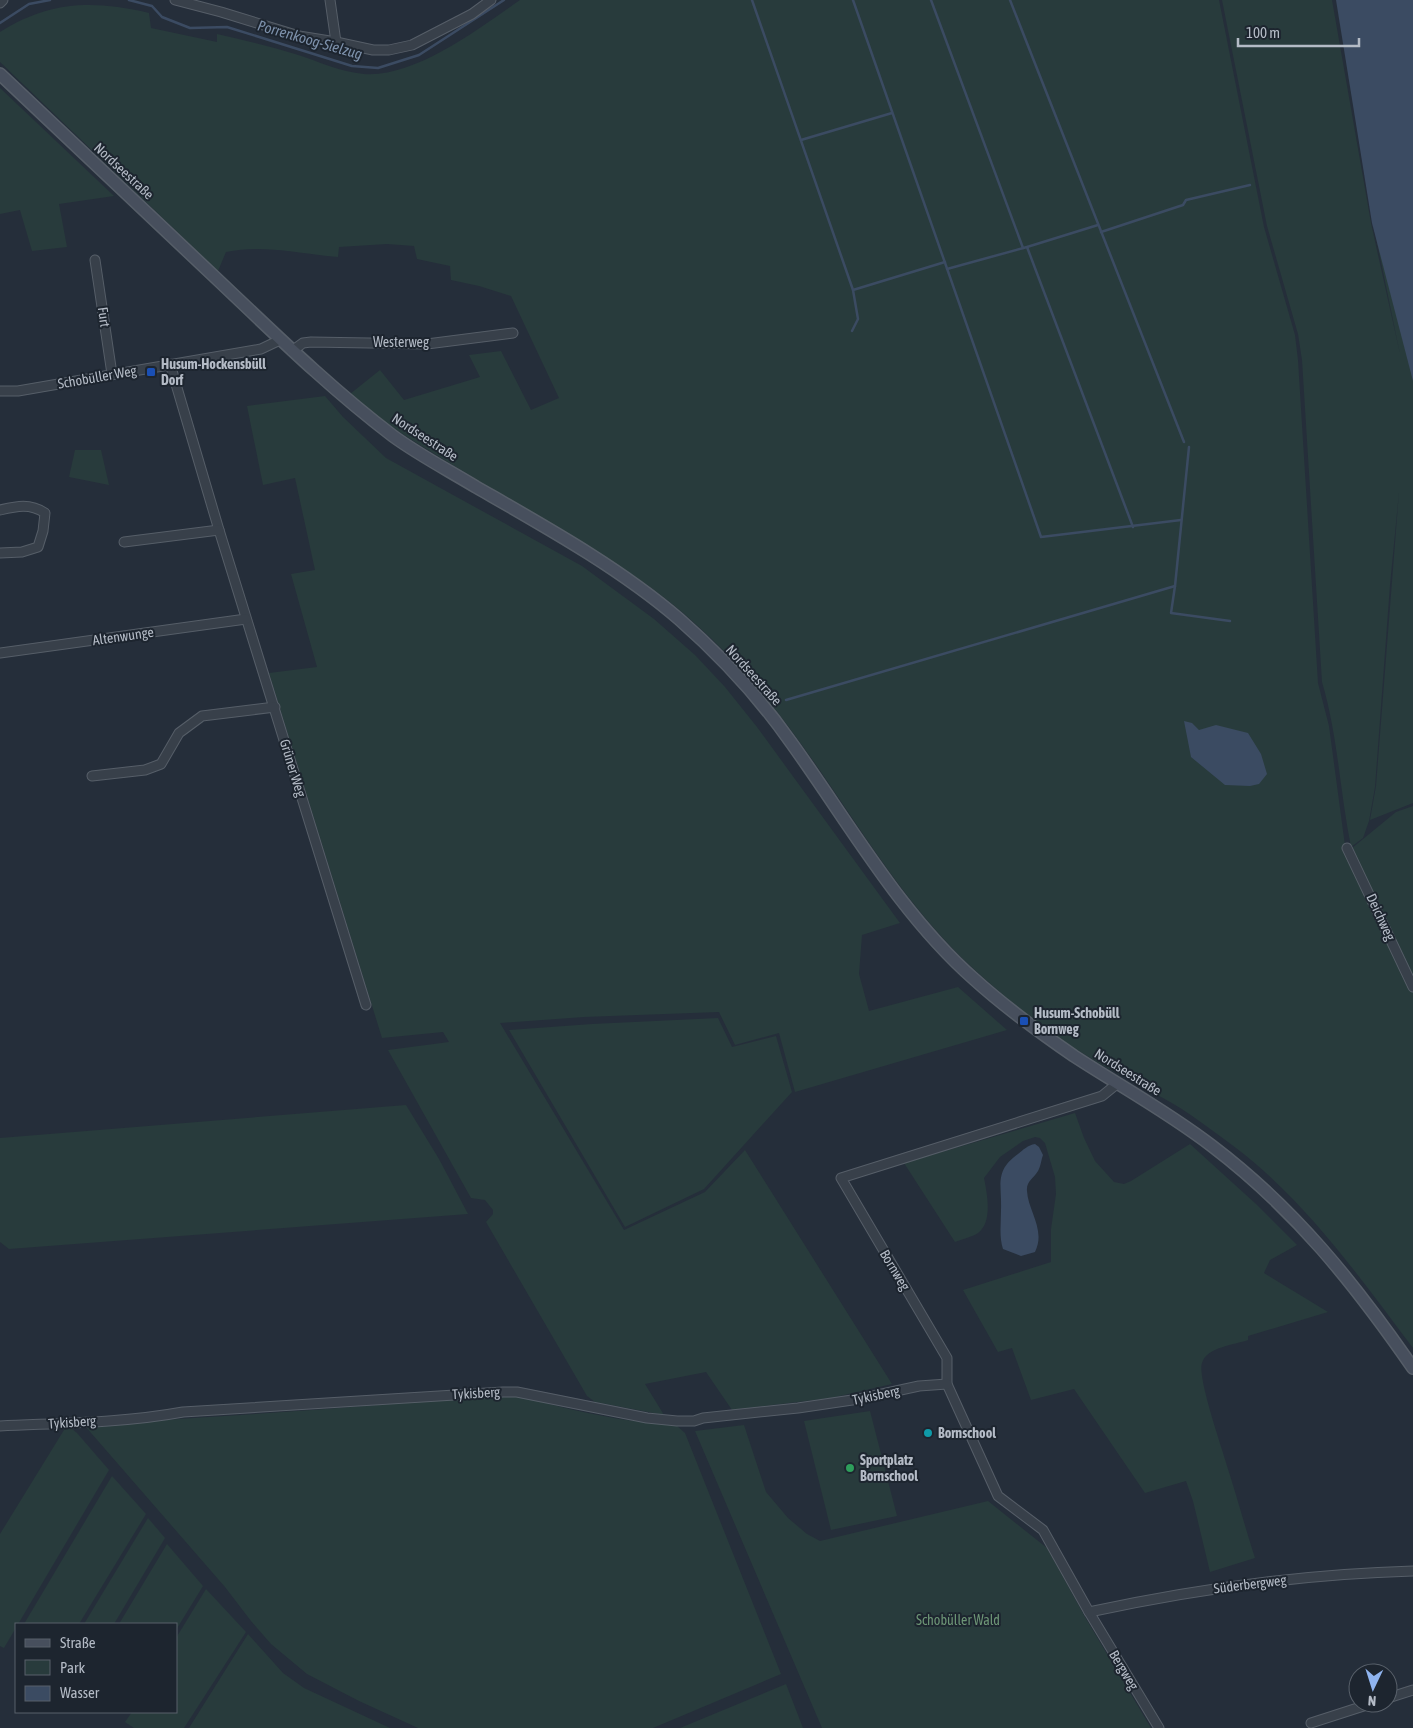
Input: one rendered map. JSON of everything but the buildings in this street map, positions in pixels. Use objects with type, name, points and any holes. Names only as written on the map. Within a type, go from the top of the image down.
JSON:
[{"type":"main road","name":"Nordseestraße","points":[[0,74],[280,340],[352,404],[400,441],[539,523],[641,588],[680,620],[744,684],[787,736],[911,914],[970,976],[1031,1026],[1077,1058],[1174,1119],[1210,1144],[1254,1180],[1315,1240],[1344,1274],[1371,1308],[1413,1368]]},
{"type":"street","points":[[0,3],[3,0]]},
{"type":"street","points":[[174,0],[221,12],[289,34],[373,50],[389,50],[412,45],[472,14],[491,0]]},
{"type":"street","points":[[330,0],[336,42]]},
{"type":"street","name":"Furt","points":[[95,260],[112,374]]},
{"type":"street","name":"Westerweg","points":[[292,351],[303,343],[311,342],[428,344],[513,332]]},
{"type":"street","name":"Schobüller Weg","points":[[0,391],[18,391],[261,349],[280,340]]},
{"type":"street","name":"Grüner Weg","points":[[170,364],[246,619],[275,707],[366,1005]]},
{"type":"street","points":[[0,510],[17,506],[36,507],[45,513],[43,531],[38,548],[22,552],[0,553]]},
{"type":"street","points":[[124,542],[219,530]]},
{"type":"street","name":"Altenwunge","points":[[0,653],[246,619]]},
{"type":"street","points":[[92,776],[145,770],[160,764],[179,733],[202,716],[275,707]]},
{"type":"street","name":"Deichweg","points":[[1348,848],[1413,987]]},
{"type":"street","name":"Bornweg","points":[[1089,1612],[1043,1530],[998,1496],[947,1384],[947,1358],[841,1178],[1102,1096],[1118,1083]]},
{"type":"street","name":"Tykisberg","points":[[0,1426],[84,1422],[163,1416],[183,1412],[503,1392],[517,1392],[647,1418],[694,1421],[703,1418],[860,1399],[919,1386],[947,1384]]},
{"type":"street","name":"Süderbergweg","points":[[1089,1612],[1150,1599],[1270,1580],[1371,1572],[1413,1571]]},
{"type":"street","name":"Bergweg","points":[[1089,1612],[1159,1728]]},
{"type":"street","points":[[1398,1695],[1413,1690]]},
{"type":"street","points":[[1311,1724],[1348,1711]]},
{"type":"green space","points":[[520,0],[1219,0],[1264,227],[1295,335],[1318,683],[1329,726],[1346,853],[1396,812],[1413,806],[1413,1348],[1331,1242],[1286,1192],[1262,1169],[1182,1109],[1099,1063],[1052,1033],[988,982],[943,938],[913,903],[779,715],[750,679],[699,627],[672,603],[634,576],[415,442],[378,418],[350,394],[380,370],[404,400],[480,377],[469,355],[501,351],[531,410],[559,398],[511,296],[451,280],[450,266],[417,259],[414,246],[387,244],[339,247],[338,257],[268,249],[240,250],[226,252],[218,271],[0,62],[0,32],[36,14],[72,6],[90,5],[109,6],[149,13],[151,28],[217,42],[217,34],[285,51],[346,71],[364,74],[384,73],[425,60],[446,49],[467,37]]},
{"type":"green space","points":[[1222,0],[1332,0],[1371,223],[1400,354],[1373,223],[1413,0],[1413,803],[1370,820],[1376,786],[1399,492],[1375,787],[1369,821],[1363,838],[1351,847],[1332,723],[1322,682],[1302,360],[1298,334],[1267,226]]},
{"type":"green space","points":[[0,88],[114,196],[59,204],[67,247],[32,251],[20,210],[0,214]]},
{"type":"green space","points":[[325,396],[343,417],[386,458],[582,566],[654,619],[695,655],[725,687],[757,727],[900,923],[862,935],[859,974],[869,1011],[958,987],[1007,1030],[795,1092],[779,1033],[735,1045],[719,1012],[584,1017],[500,1023],[624,1230],[705,1192],[745,1150],[892,1384],[831,1398],[732,1410],[706,1372],[645,1384],[664,1415],[595,1402],[587,1396],[486,1222],[493,1214],[493,1210],[485,1200],[471,1198],[388,1050],[449,1042],[443,1032],[382,1038],[269,673],[317,667],[291,574],[315,570],[295,478],[263,485],[247,406]]},
{"type":"green space","points":[[75,450],[101,450],[109,485],[69,477]]},
{"type":"green space","points":[[718,1018],[732,1047],[776,1036],[792,1092],[704,1189],[625,1227],[509,1030]]},
{"type":"green space","points":[[406,1105],[439,1159],[468,1214],[9,1249],[0,1242],[0,1138]]},
{"type":"green space","points":[[1075,1113],[1095,1161],[1114,1182],[1124,1184],[1131,1181],[1190,1144],[1256,1204],[1297,1245],[1270,1260],[1264,1273],[1328,1312],[1248,1336],[1248,1340],[1222,1347],[1209,1353],[1202,1363],[1201,1371],[1206,1397],[1255,1558],[1210,1572],[1193,1501],[1186,1481],[1145,1493],[1074,1389],[1031,1400],[1012,1348],[998,1352],[963,1290],[1051,1262],[1051,1229],[1056,1194],[1055,1177],[1045,1143],[1040,1138],[1035,1137],[1023,1141],[1000,1157],[984,1178],[988,1207],[986,1222],[983,1228],[976,1234],[955,1242],[904,1163]]},
{"type":"green space","points":[[500,1395],[523,1398],[618,1419],[676,1425],[685,1433],[781,1674],[653,1728],[418,1728],[359,1701],[307,1674],[271,1644],[225,1587],[85,1426],[85,1424],[396,1404]]},
{"type":"green space","name":"Sportplatz Bornschool","points":[[870,1411],[897,1516],[831,1530],[804,1421]]},
{"type":"green space","name":"Schobüller Wald","points":[[744,1425],[766,1492],[788,1518],[807,1534],[820,1541],[988,1501],[1047,1548],[1085,1617],[1151,1728],[822,1728],[695,1431]]},
{"type":"green space","points":[[68,1428],[77,1433],[109,1470],[19,1623],[15,1623],[15,1629],[4,1648],[0,1646],[0,1534],[64,1430]]},
{"type":"green space","points":[[112,1476],[146,1514],[80,1623],[25,1623]]},
{"type":"green space","points":[[148,1518],[165,1538],[115,1623],[85,1623]]},
{"type":"green space","points":[[167,1544],[203,1586],[178,1627],[178,1623],[120,1623]]},
{"type":"green space","points":[[206,1589],[246,1632],[184,1728],[134,1728],[125,1722],[131,1713],[178,1713],[178,1635]]},
{"type":"green space","points":[[248,1634],[283,1673],[304,1688],[390,1728],[189,1728]]},
{"type":"green space","points":[[786,1684],[803,1728],[680,1728]]},
{"type":"water","points":[[1336,0],[1413,0],[1413,381],[1372,223]]},
{"type":"water","points":[[1184,721],[1192,723],[1199,730],[1216,725],[1248,733],[1261,754],[1267,774],[1259,784],[1250,786],[1225,785],[1191,757]]},
{"type":"water","points":[[1035,1144],[1043,1155],[1039,1169],[1029,1182],[1027,1191],[1038,1228],[1038,1244],[1035,1252],[1021,1256],[1003,1249],[1000,1230],[1001,1179],[1005,1166],[1010,1160],[1030,1145]]},
{"type":"waterway","name":"Porrenkoog-Sielzug","points":[[0,23],[29,4],[50,0]]},
{"type":"waterway","name":"Porrenkoog-Sielzug","points":[[129,0],[152,6],[162,17],[190,28],[227,27],[352,66],[378,68],[419,55],[504,0]]},
{"type":"waterway","points":[[752,0],[853,290],[858,319],[852,331]]},
{"type":"waterway","points":[[853,0],[1041,537],[1181,520]]},
{"type":"waterway","points":[[931,0],[1023,248]]},
{"type":"waterway","points":[[1010,0],[1184,442]]},
{"type":"waterway","points":[[801,140],[892,113]]},
{"type":"waterway","points":[[1101,232],[1183,205],[1186,200],[1250,185]]},
{"type":"waterway","points":[[947,269],[1098,225]]},
{"type":"waterway","points":[[1027,247],[1133,527]]},
{"type":"waterway","points":[[853,290],[945,262]]},
{"type":"waterway","points":[[1189,447],[1171,613],[1230,621]]},
{"type":"waterway","points":[[786,700],[1175,586]]},
{"type":"place","name":"Husum-Hockensbüll Dorf","points":[[151,372]]},
{"type":"place","name":"Husum-Schobüll Bornweg","points":[[1024,1021]]},
{"type":"place","name":"Bornschool","points":[[928,1433]]},
{"type":"place","name":"Sportplatz Bornschool","points":[[850,1468]]}]
